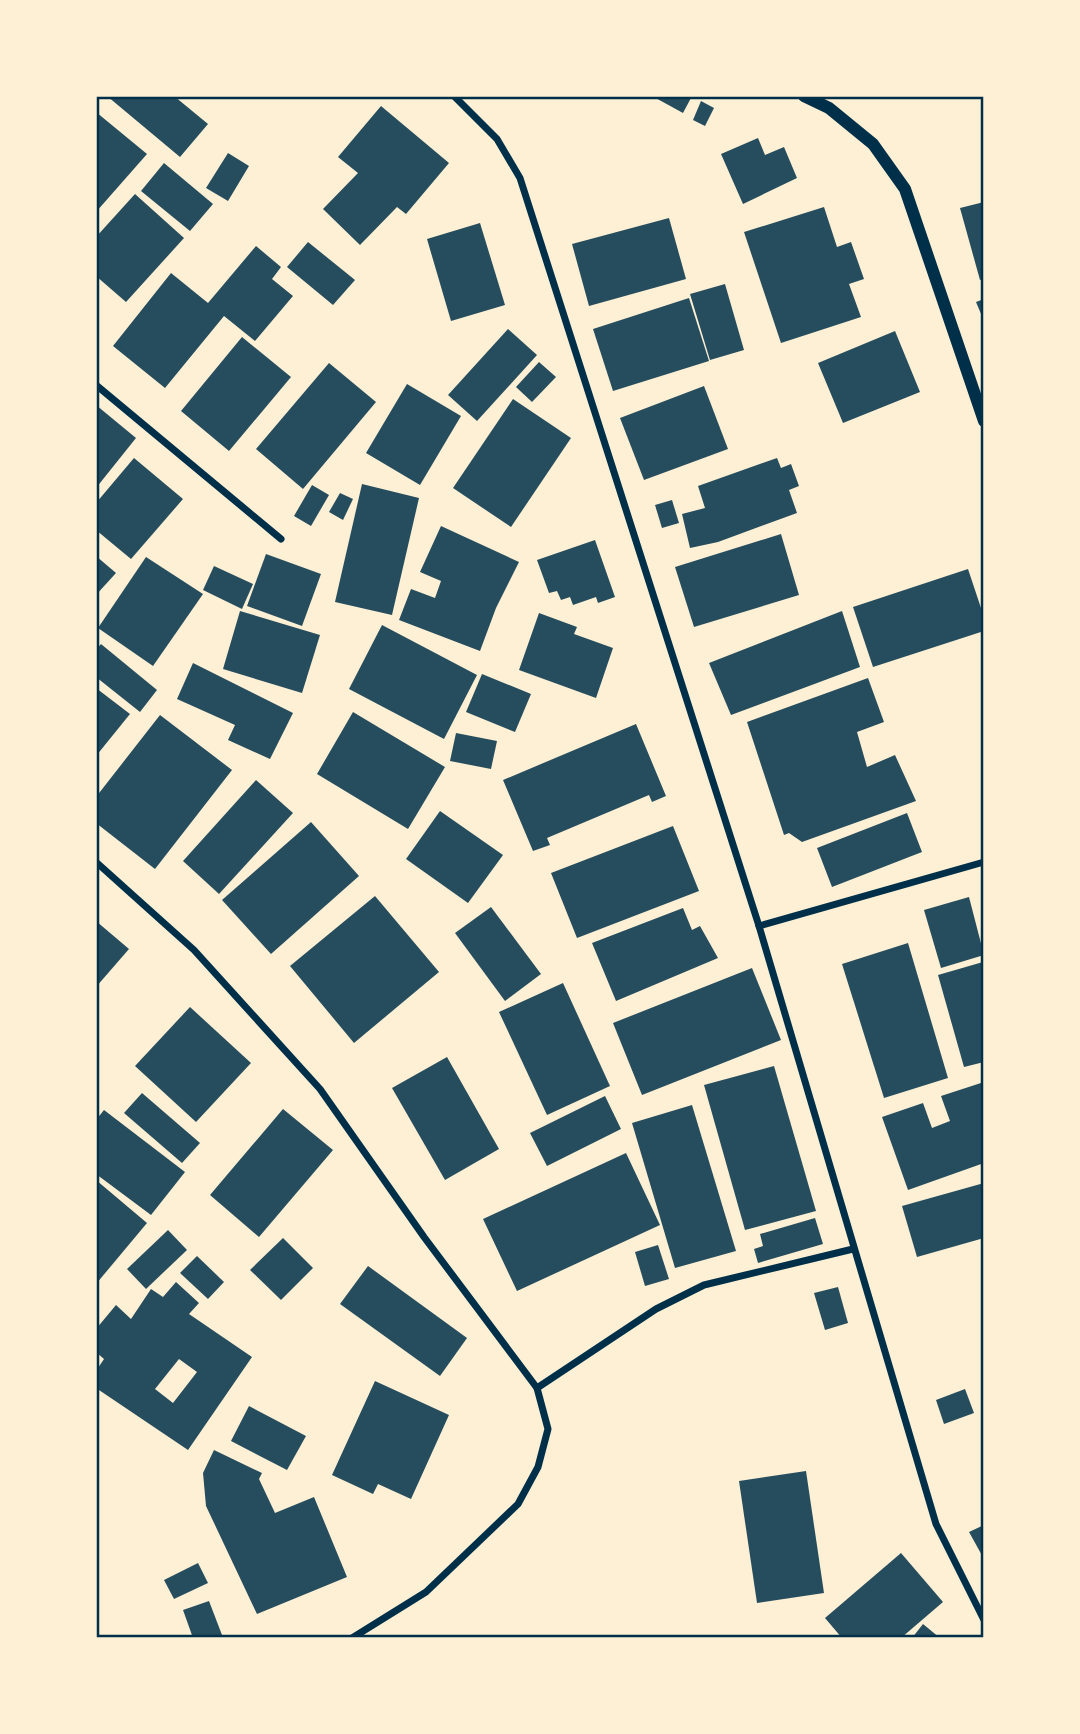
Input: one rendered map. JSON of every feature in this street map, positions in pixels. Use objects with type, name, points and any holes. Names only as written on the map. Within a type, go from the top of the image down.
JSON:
[{"type":"street","points":[[454,96],[497,139],[520,178],[759,926],[936,1524],[984,1620]]},
{"type":"street","points":[[804,96],[829,108],[873,144],[905,189],[984,421]]},
{"type":"street","points":[[96,385],[281,539]]},
{"type":"street","points":[[96,862],[194,950],[320,1089],[424,1237],[537,1388],[548,1429],[538,1467],[518,1504],[426,1592],[352,1638]]},
{"type":"street","points":[[759,926],[984,862]]},
{"type":"street","points":[[537,1388],[656,1310],[704,1285],[853,1249]]},
{"type":"building","points":[[107,96],[174,96],[208,124],[180,157]]},
{"type":"building","points":[[652,96],[692,96],[683,113]]},
{"type":"building","points":[[701,101],[714,108],[705,126],[693,120]]},
{"type":"building","points":[[381,106],[449,163],[406,214],[397,207],[360,245],[323,209],[358,173],[338,157]]},
{"type":"building","points":[[96,112],[147,154],[96,212]]},
{"type":"building","points":[[758,138],[765,155],[784,147],[797,178],[743,204],[721,154]]},
{"type":"building","points":[[228,153],[249,166],[228,201],[206,188]]},
{"type":"building","points":[[164,163],[213,204],[190,231],[141,191]]},
{"type":"building","points":[[135,194],[184,238],[126,302],[96,276],[96,237]]},
{"type":"building","points":[[984,202],[984,279],[980,280],[960,208]]},
{"type":"building","points":[[824,207],[837,247],[851,242],[864,279],[849,284],[861,317],[781,343],[744,232]]},
{"type":"building","points":[[669,218],[686,279],[589,306],[572,244]]},
{"type":"building","points":[[480,223],[505,305],[451,321],[427,239]]},
{"type":"building","points":[[308,242],[355,280],[333,305],[287,267]]},
{"type":"building","points":[[256,246],[281,267],[272,279],[293,296],[255,341],[224,316],[165,388],[113,346],[171,273],[208,303]]},
{"type":"building","points":[[725,284],[744,350],[710,360],[690,294]]},
{"type":"building","points":[[689,298],[709,361],[613,391],[593,329]]},
{"type":"building","points":[[984,299],[984,321],[976,302]]},
{"type":"building","points":[[508,329],[537,355],[477,421],[448,395]]},
{"type":"building","points":[[895,331],[920,392],[843,423],[818,363]]},
{"type":"building","points":[[242,337],[291,377],[229,451],[181,411]]},
{"type":"building","points":[[539,362],[556,377],[532,402],[516,387]]},
{"type":"building","points":[[329,363],[376,402],[303,489],[256,449]]},
{"type":"building","points":[[407,384],[461,416],[420,485],[366,453]]},
{"type":"building","points":[[704,386],[728,449],[644,480],[620,418]]},
{"type":"building","points":[[513,399],[571,438],[511,527],[453,488]]},
{"type":"building","points":[[96,405],[136,438],[96,488]]},
{"type":"building","points":[[134,458],[183,499],[131,559],[96,530],[96,503]]},
{"type":"building","points":[[777,458],[781,468],[791,464],[799,486],[789,490],[797,513],[718,542],[690,548],[682,514],[705,508],[698,486]]},
{"type":"building","points":[[362,484],[419,498],[392,615],[335,602]]},
{"type":"building","points":[[312,485],[329,495],[311,526],[294,516]]},
{"type":"building","points":[[340,493],[353,499],[343,520],[329,512]]},
{"type":"building","points":[[672,500],[679,523],[662,528],[655,505]]},
{"type":"building","points":[[441,526],[519,562],[496,608],[480,651],[399,620],[411,589],[435,598],[441,581],[420,572]]},
{"type":"building","points":[[781,534],[799,595],[694,627],[675,567]]},
{"type":"building","points":[[595,540],[615,597],[598,603],[596,597],[573,605],[570,597],[561,600],[557,591],[549,593],[537,560]]},
{"type":"building","points":[[266,554],[321,574],[302,626],[247,606]]},
{"type":"building","points":[[96,556],[116,573],[96,595]]},
{"type":"building","points":[[146,557],[203,594],[153,666],[98,628]]},
{"type":"building","points":[[214,566],[253,584],[242,609],[203,590]]},
{"type":"building","points":[[968,569],[984,617],[984,631],[873,667],[853,607]]},
{"type":"building","points":[[240,611],[320,635],[302,693],[223,669]]},
{"type":"building","points":[[842,611],[860,667],[731,715],[709,663]]},
{"type":"building","points":[[539,613],[577,627],[574,634],[613,648],[596,698],[519,670]]},
{"type":"building","points":[[382,625],[477,675],[444,739],[349,689]]},
{"type":"building","points":[[101,644],[157,690],[140,712],[96,677],[96,650]]},
{"type":"building","points":[[193,663],[293,713],[270,759],[228,740],[235,725],[177,699]]},
{"type":"building","points":[[482,674],[531,694],[515,732],[466,712]]},
{"type":"building","points":[[868,678],[884,722],[857,732],[867,767],[895,755],[916,801],[802,842],[789,833],[784,835],[747,722]]},
{"type":"building","points":[[96,688],[130,714],[96,756]]},
{"type":"building","points":[[353,712],[445,767],[408,829],[317,774]]},
{"type":"building","points":[[160,715],[232,770],[155,869],[96,823],[96,797]]},
{"type":"building","points":[[636,724],[666,796],[652,802],[649,795],[547,838],[550,845],[533,851],[503,780]]},
{"type":"building","points":[[456,733],[497,741],[491,769],[450,761]]},
{"type":"building","points":[[256,780],[293,813],[219,894],[183,861]]},
{"type":"building","points":[[440,811],[503,855],[468,903],[406,859]]},
{"type":"building","points":[[907,813],[922,852],[832,887],[817,848]]},
{"type":"building","points":[[311,822],[359,876],[271,954],[222,900]]},
{"type":"building","points":[[673,826],[699,891],[577,938],[551,873]]},
{"type":"building","points":[[375,896],[439,972],[354,1043],[290,966]]},
{"type":"building","points":[[969,897],[984,955],[941,968],[924,910]]},
{"type":"building","points":[[491,907],[541,974],[505,1001],[455,933]]},
{"type":"building","points":[[683,908],[692,930],[700,926],[718,958],[616,1001],[592,943]]},
{"type":"building","points":[[96,921],[129,949],[96,987]]},
{"type":"building","points":[[908,943],[948,1078],[884,1098],[842,964]]},
{"type":"building","points":[[983,962],[984,1062],[964,1067],[938,975]]},
{"type":"building","points":[[752,968],[781,1040],[642,1095],[613,1023]]},
{"type":"building","points":[[563,983],[610,1086],[547,1115],[499,1012]]},
{"type":"building","points":[[190,1007],[251,1063],[196,1122],[135,1066]]},
{"type":"building","points":[[447,1057],[499,1149],[445,1180],[392,1088]]},
{"type":"building","points":[[774,1066],[816,1211],[745,1230],[704,1085]]},
{"type":"building","points":[[984,1082],[984,1163],[908,1190],[882,1117],[923,1103],[932,1128],[950,1121],[941,1096]]},
{"type":"building","points":[[142,1093],[200,1143],[182,1163],[124,1113]]},
{"type":"building","points":[[605,1096],[621,1129],[547,1166],[530,1133]]},
{"type":"building","points":[[692,1105],[736,1251],[675,1268],[632,1123]]},
{"type":"building","points":[[283,1109],[333,1150],[259,1237],[210,1195]]},
{"type":"building","points":[[104,1110],[185,1172],[151,1215],[96,1174],[96,1120]]},
{"type":"building","points":[[626,1153],[660,1225],[517,1291],[483,1219]]},
{"type":"building","points":[[96,1180],[147,1223],[96,1284]]},
{"type":"building","points":[[984,1183],[984,1238],[917,1257],[902,1206]]},
{"type":"building","points":[[815,1218],[823,1244],[758,1263],[754,1249],[763,1246],[760,1234]]},
{"type":"building","points":[[168,1230],[187,1250],[146,1289],[127,1269]]},
{"type":"building","points":[[283,1238],[313,1268],[281,1300],[250,1270]]},
{"type":"building","points":[[658,1245],[669,1279],[645,1286],[635,1252]]},
{"type":"building","points":[[197,1256],[224,1282],[208,1299],[180,1273]]},
{"type":"building","points":[[368,1266],[467,1338],[440,1376],[340,1304]]},
{"type":"building","points":[[176,1282],[199,1303],[189,1314],[252,1357],[188,1450],[96,1388],[96,1371],[104,1359],[96,1352],[96,1329],[116,1305],[131,1319],[151,1289],[163,1297]],"holes":[[[179,1359],[197,1372],[173,1403],[155,1389]]]},
{"type":"building","points":[[838,1287],[848,1323],[825,1330],[814,1293]]},
{"type":"building","points":[[375,1381],[449,1415],[411,1499],[378,1484],[373,1494],[332,1475]]},
{"type":"building","points":[[965,1389],[974,1413],[944,1424],[936,1400]]},
{"type":"building","points":[[249,1406],[306,1436],[287,1470],[231,1441]]},
{"type":"building","points":[[214,1450],[262,1473],[259,1479],[275,1513],[314,1497],[347,1577],[257,1614],[206,1506],[203,1473]]},
{"type":"building","points":[[806,1471],[824,1593],[757,1603],[739,1481]]},
{"type":"building","points":[[984,1525],[984,1559],[969,1532]]},
{"type":"building","points":[[901,1553],[943,1602],[901,1638],[842,1638],[825,1618]]},
{"type":"building","points":[[198,1563],[208,1583],[174,1599],[164,1580]]},
{"type":"building","points":[[209,1601],[222,1635],[193,1638],[183,1610]]},
{"type":"building","points":[[923,1624],[940,1638],[912,1638]]}]
